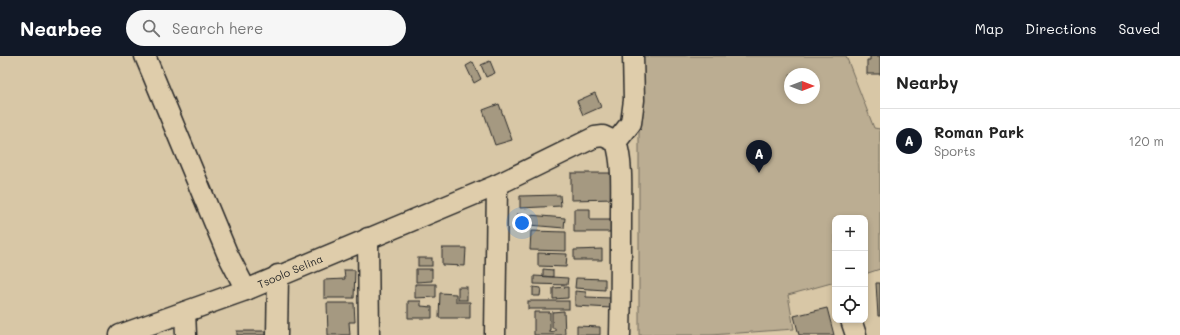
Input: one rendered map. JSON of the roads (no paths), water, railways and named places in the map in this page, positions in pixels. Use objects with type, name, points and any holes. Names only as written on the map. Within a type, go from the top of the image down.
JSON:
[{"type":"street","points":[[145,56],[227,253],[246,290]]},
{"type":"street","points":[[620,335],[621,200],[618,151],[616,142],[631,123],[634,100],[633,56]]},
{"type":"street","name":"Tsoolo Selina","points":[[120,335],[246,290],[278,275],[497,185],[595,137],[603,136],[616,142]]},
{"type":"street","points":[[495,335],[497,185]]},
{"type":"street","points":[[368,238],[369,335]]},
{"type":"street","points":[[277,335],[278,275]]},
{"type":"street","points":[[185,312],[186,335]]},
{"type":"street","points":[[852,323],[856,335]]},
{"type":"place","name":"Roman Park","points":[[759,173]]}]
